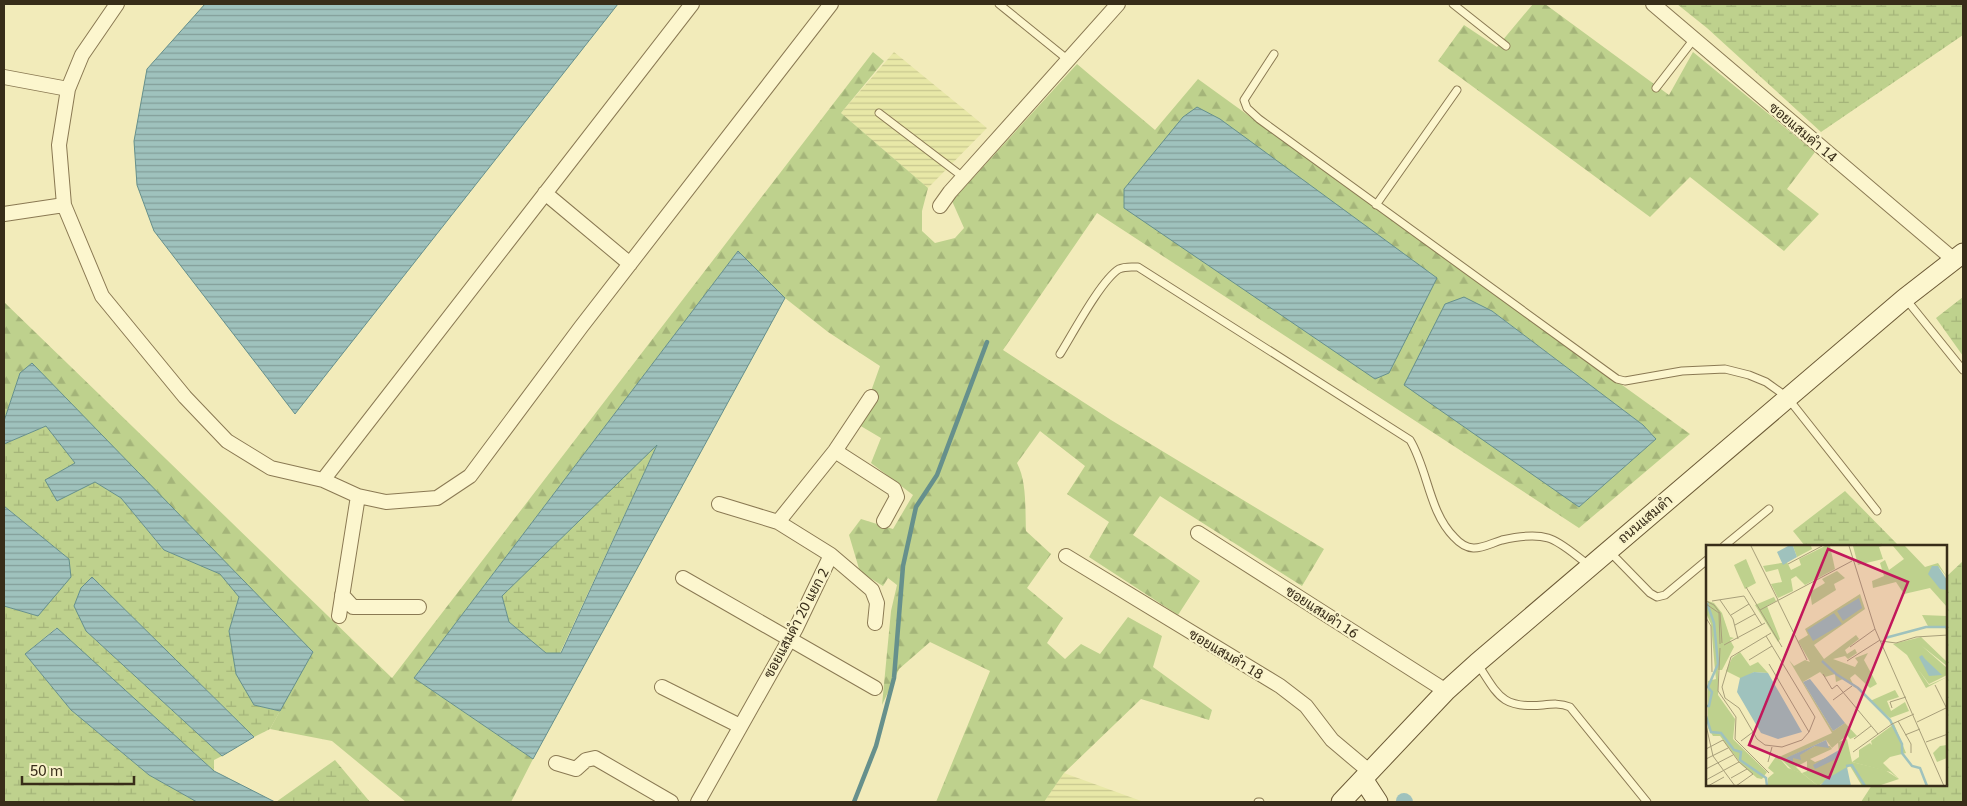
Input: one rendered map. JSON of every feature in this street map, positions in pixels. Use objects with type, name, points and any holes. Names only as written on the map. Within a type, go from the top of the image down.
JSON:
[{"type":"street","points":[[117,4],[82,54],[68,89],[59,145],[64,205],[102,296],[185,397],[227,441],[271,468],[324,480],[358,496],[386,502],[437,498],[470,476],[580,327],[831,4]]},
{"type":"street","points":[[324,480],[692,4]]},
{"type":"street","points":[[940,206],[963,177],[1118,4]]},
{"type":"street","name":"ซอยแสมดำ 14","points":[[1652,4],[1958,256]]},
{"type":"street","points":[[4,77],[68,89]]},
{"type":"street","points":[[545,193],[630,264]]},
{"type":"street","points":[[4,214],[64,205]]},
{"type":"street","name":"ถนนแสมดำ","points":[[1341,802],[1446,691],[1477,663],[1787,397],[1958,256]]},
{"type":"street","points":[[778,522],[835,451],[871,397]]},
{"type":"street","points":[[835,451],[894,489],[896,497],[884,520]]},
{"type":"street","points":[[339,616],[358,496]]},
{"type":"street","name":"ซอยแสมดำ 20 แยก 2","points":[[698,802],[788,640],[831,555],[778,522],[719,504]]},
{"type":"street","name":"ซอยแสมดำ 16","points":[[1198,533],[1446,691]]},
{"type":"street","points":[[831,555],[872,590],[876,598],[875,623]]},
{"type":"street","name":"ซอยแสมดำ 18","points":[[1066,556],[1280,686],[1306,706],[1332,740],[1367,775]]},
{"type":"street","points":[[683,578],[788,640],[875,688]]},
{"type":"street","points":[[342,594],[353,607],[419,607]]},
{"type":"street","points":[[662,687],[740,726]]},
{"type":"street","points":[[556,762],[576,769],[586,760],[596,758],[671,802]]},
{"type":"street","points":[[1367,775],[1378,802]]},
{"type":"lane","points":[[999,4],[1067,59]]},
{"type":"lane","points":[[1453,4],[1506,46]]},
{"type":"lane","points":[[1656,88],[1694,39]]},
{"type":"lane","points":[[1274,54],[1246,94],[1244,100],[1246,108],[1376,205],[1617,379],[1625,381],[1682,371],[1725,369],[1749,375],[1766,382],[1787,397],[1877,511]]},
{"type":"lane","points":[[1376,205],[1457,90]]},
{"type":"lane","points":[[879,113],[963,177]]},
{"type":"lane","points":[[1060,354],[1106,282],[1118,270],[1128,266],[1138,268],[1410,440],[1418,454],[1434,503],[1444,524],[1454,538],[1463,544],[1481,549],[1503,540],[1524,537],[1548,538],[1590,566]]},
{"type":"lane","points":[[1905,298],[1963,370]]},
{"type":"lane","points":[[1725,545],[1769,509]]},
{"type":"lane","points":[[1608,550],[1650,593],[1657,596],[1665,595],[1706,561]]},
{"type":"lane","points":[[1477,663],[1496,691],[1509,704],[1525,707],[1564,704],[1570,707],[1647,802]]},
{"type":"green space","points":[[1533,4],[1545,4],[1669,95],[1693,52],[1815,152],[1787,189],[1819,214],[1784,251],[1690,177],[1650,217],[1438,61],[1464,25],[1497,47]]},
{"type":"green space","points":[[1677,4],[1963,4],[1963,35],[1821,132],[1707,28]]},
{"type":"green space","points":[[873,52],[884,61],[841,113],[928,188],[922,211],[922,231],[935,243],[955,238],[964,228],[952,201],[1077,64],[1155,130],[1198,79],[1690,434],[1579,528],[1097,213],[1003,350],[1111,420],[1324,549],[1302,586],[1160,496],[1133,535],[1200,581],[1178,615],[1089,557],[1109,522],[1067,494],[1085,466],[1040,431],[1017,463],[1024,487],[1026,531],[1051,554],[1027,588],[1063,618],[1047,643],[1065,659],[1081,644],[1100,654],[1128,617],[1162,636],[1153,667],[1212,710],[1209,720],[1141,699],[1064,773],[1044,802],[936,802],[990,671],[930,642],[899,669],[882,705],[891,611],[897,585],[888,578],[883,586],[860,572],[849,535],[861,519],[893,529],[913,495],[871,463],[881,438],[859,425],[880,366],[828,332],[785,298],[738,251],[414,678],[533,759],[511,802],[406,802],[332,741],[270,729],[312,652],[20,373],[4,421],[4,302],[392,678]],"holes":[[[1492,311],[1643,425],[1656,439],[1579,507]]]},
{"type":"green space","points":[[894,52],[987,128],[928,188],[841,113]]},
{"type":"green space","points":[[1963,297],[1963,356],[1936,318]]},
{"type":"green space","points":[[46,426],[75,463],[95,482],[121,498],[164,550],[220,574],[239,597],[229,631],[254,705],[280,711],[270,729],[254,737],[92,577],[86,631],[222,756],[214,760],[214,771],[56,628],[25,654],[71,710],[149,775],[197,802],[4,802],[4,606],[38,616],[69,559],[4,506],[4,444]]},
{"type":"green space","points":[[658,443],[560,653],[546,653],[509,622],[502,596]]},
{"type":"green space","points":[[1845,491],[1898,545],[1804,545],[1793,531]]},
{"type":"green space","points":[[1963,561],[1963,802],[1861,802],[1871,786],[1947,786],[1947,576]]},
{"type":"green space","points":[[335,760],[370,802],[276,802]]},
{"type":"green space","points":[[1064,773],[1144,802],[1044,802]]},
{"type":"water","points":[[205,4],[618,4],[295,414],[154,231],[137,185],[134,141],[147,69]]},
{"type":"water","points":[[1197,107],[1220,119],[1437,278],[1389,373],[1375,379],[1124,208],[1124,189],[1183,117]]},
{"type":"water","points":[[738,251],[785,298],[533,759],[414,678]],"holes":[[[657,445],[561,653],[546,653],[509,622],[502,596]]]},
{"type":"water","points":[[1464,297],[1492,311],[1643,425],[1656,439],[1579,507],[1404,385],[1445,304]]},
{"type":"water","points":[[32,363],[313,652],[280,711],[254,705],[236,674],[229,631],[239,597],[220,574],[164,550],[121,498],[95,482],[57,501],[45,480],[75,463],[46,426],[4,444],[4,421],[20,373]]},
{"type":"water","points":[[4,506],[69,559],[71,577],[38,616],[4,606]]},
{"type":"water","points":[[92,577],[254,737],[222,756],[86,631],[74,606],[81,588]]},
{"type":"water","points":[[57,628],[214,771],[275,802],[197,802],[149,775],[71,710],[25,654]]},
{"type":"waterway","points":[[854,802],[876,746],[894,678],[903,566],[916,507],[937,475],[987,342]]}]
